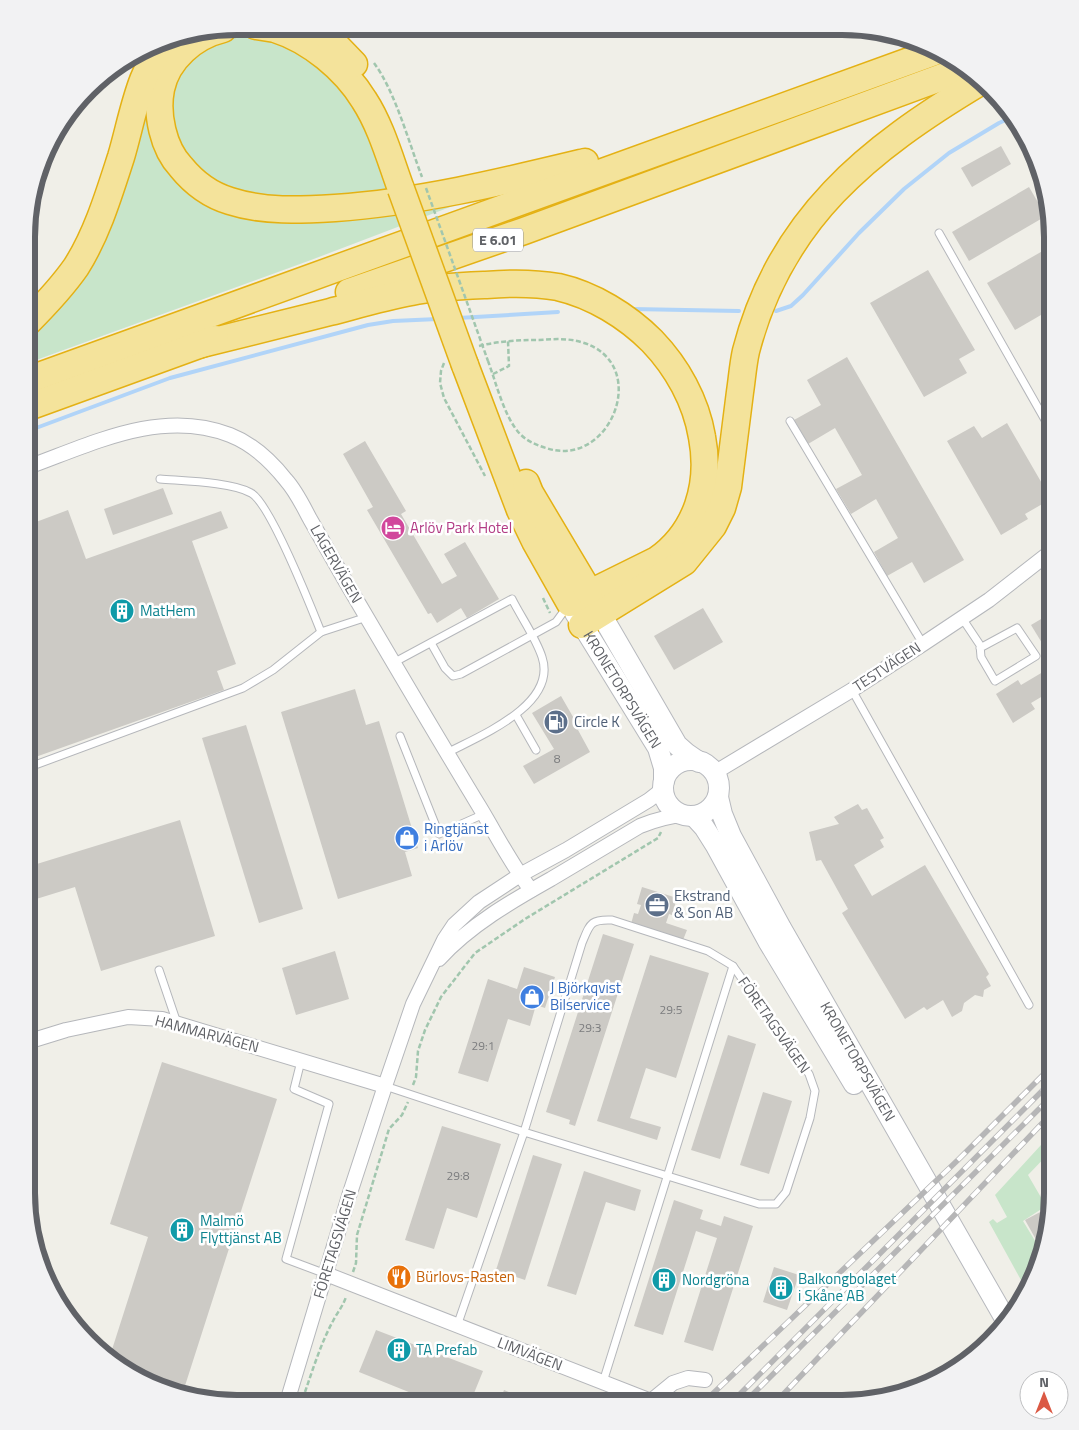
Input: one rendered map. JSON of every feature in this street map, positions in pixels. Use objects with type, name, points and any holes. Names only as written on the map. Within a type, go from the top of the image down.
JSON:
[{"type":"highway","points":[[288,35],[301,41],[329,60],[351,81],[365,101],[378,127],[415,186]]},
{"type":"highway","points":[[326,35],[358,68],[375,95],[415,186],[474,361],[530,493],[574,611]]},
{"type":"highway","points":[[197,39],[177,56],[166,74],[161,90],[161,118],[165,140],[173,159],[206,190],[248,206],[303,210],[390,203],[438,196],[717,130]]},
{"type":"highway","points":[[35,315],[49,302],[76,266],[94,232],[121,157],[141,88],[158,51]]},
{"type":"highway","name":"E 6.01","points":[[35,377],[927,54]]},
{"type":"highway","name":"E 6.01","points":[[35,404],[524,230],[957,71]]},
{"type":"highway","points":[[574,611],[684,562],[713,526],[722,508],[728,486],[746,352],[760,308],[776,269],[799,232],[826,198],[861,165],[904,131],[975,85]]},
{"type":"highway","points":[[198,345],[413,292],[491,284],[524,284],[559,288],[600,302],[625,318],[646,335],[664,354],[672,364],[687,392],[701,429],[706,460],[706,475],[696,514],[684,534],[668,552],[574,611]]},
{"type":"main road","name":"KRONETORPSVÄGEN","points":[[574,611],[677,745],[707,767]]},
{"type":"main road","name":"KRONETORPSVÄGEN","points":[[574,611],[658,748],[664,768],[664,785]]},
{"type":"main road","points":[[688,761],[707,767],[719,788],[718,796],[709,810],[689,816],[673,810],[666,800],[664,785],[669,771],[678,764],[688,761]]},
{"type":"main road","name":"KRONETORPSVÄGEN","points":[[718,796],[722,814],[731,836],[781,928],[1003,1315]]},
{"type":"main road","name":"KRONETORPSVÄGEN","points":[[689,816],[704,827],[716,846],[768,941],[996,1323]]},
{"type":"street","name":"LAGERVÄGEN","points":[[35,465],[136,429],[155,426],[188,426],[230,435],[254,448],[275,466],[288,481],[393,663],[520,875],[531,890]]},
{"type":"street","name":"TESTVÄGEN","points":[[707,767],[852,690],[989,600],[1044,557]]},
{"type":"street","name":"FÖRETAGSVÄGEN","points":[[289,1395],[349,1196],[385,1086],[413,1004],[444,940],[454,925],[479,902],[520,875],[566,850],[649,800],[664,785]]},
{"type":"street","name":"FÖRETAGSVÄGEN","points":[[430,969],[451,947],[491,915],[531,890],[640,826],[658,818],[689,816]]},
{"type":"street","name":"HAMMARVÄGEN","points":[[35,1039],[66,1030],[128,1018],[162,1019],[385,1086]]},
{"type":"street","name":"LIMVÄGEN","points":[[326,1274],[636,1395]]},
{"type":"street","name":"LIMVÄGEN","points":[[658,1395],[673,1383],[688,1378],[705,1380]]},
{"type":"lane","points":[[939,234],[1044,418]]},
{"type":"lane","points":[[790,421],[923,644]]},
{"type":"lane","points":[[160,479],[224,485],[252,493],[264,506],[322,632]]},
{"type":"lane","points":[[393,663],[512,599],[543,658],[544,679],[533,698],[516,715],[447,753]]},
{"type":"lane","points":[[431,643],[445,668],[453,676],[461,674],[574,611]]},
{"type":"lane","points":[[35,765],[243,688],[273,670],[322,632],[367,617]]},
{"type":"lane","points":[[962,618],[980,645],[980,648],[981,657],[995,681],[1036,656],[1017,628],[980,648]]},
{"type":"lane","points":[[852,690],[1029,1005]]},
{"type":"lane","points":[[516,715],[536,750]]},
{"type":"lane","points":[[400,736],[438,834],[484,814]]},
{"type":"lane","name":"FÖRETAGSVÄGEN","points":[[385,1086],[524,1132],[759,1204],[776,1204],[786,1192],[810,1118],[815,1091],[809,1074],[733,966],[708,951],[612,920],[597,920],[590,924],[582,943],[524,1132],[457,1326]]},
{"type":"lane","name":"FÖRETAGSVÄGEN","points":[[603,1382],[733,966]]},
{"type":"lane","points":[[159,970],[177,1024]]},
{"type":"lane","points":[[301,1061],[294,1089],[329,1104],[286,1259],[326,1274]]},
{"type":"path","points":[[370,57],[393,98],[415,186],[474,361],[520,433],[534,444],[558,450],[565,451],[589,444],[600,435],[612,417],[618,404],[619,382],[612,363],[602,352],[592,346],[574,340],[561,339],[508,341],[474,361],[441,371],[440,383],[444,398],[487,481]]},
{"type":"path","points":[[474,361],[509,366],[508,341]]},
{"type":"path","points":[[541,592],[574,611]]},
{"type":"path","points":[[305,1394],[316,1360],[333,1320],[340,1312],[345,1300],[356,1263],[357,1235],[389,1128],[402,1115],[416,1077],[418,1051],[424,1030],[441,997],[475,953],[525,919],[658,838],[661,832],[658,818]]},
{"type":"green space","points":[[252,35],[277,39],[347,87],[397,196],[259,200],[209,182],[174,139],[169,108],[176,80],[194,55],[229,37]]},
{"type":"green space","points":[[146,92],[174,174],[319,218],[458,204],[311,260],[35,360],[35,328],[50,313]]},
{"type":"green space","points":[[1044,1142],[1044,1158],[1028,1175],[1044,1203],[1044,1206],[1023,1221],[1037,1244],[1023,1283],[989,1222],[993,1219],[997,1223],[1007,1217],[995,1195]]},
{"type":"building","points":[[1001,146],[1011,164],[972,187],[961,168]]},
{"type":"building","points":[[1029,187],[1042,209],[1043,218],[969,261],[952,232]]},
{"type":"building","points":[[1044,250],[1044,313],[1015,330],[987,283]]},
{"type":"building","points":[[928,270],[975,350],[959,359],[967,373],[924,397],[870,303]]},
{"type":"building","points":[[847,357],[964,560],[924,583],[912,562],[887,576],[874,552],[898,538],[876,499],[851,514],[836,489],[862,475],[835,428],[808,444],[794,420],[821,405],[807,380]]},
{"type":"building","points":[[1007,423],[1044,487],[1044,503],[1025,514],[1028,519],[1001,535],[947,441],[974,426],[982,438]]},
{"type":"building","name":"Arlöv Park Hotel","points":[[365,441],[406,511],[401,514],[442,584],[457,576],[444,554],[465,542],[499,599],[467,618],[461,608],[437,623],[431,613],[428,614],[367,510],[373,507],[343,454]]},
{"type":"building","points":[[163,488],[173,514],[113,535],[104,509]]},
{"type":"building","name":"MatHem","points":[[68,510],[86,559],[221,511],[228,528],[192,541],[236,664],[217,671],[224,690],[35,757],[35,522]]},
{"type":"building","points":[[703,608],[723,642],[674,670],[654,636]]},
{"type":"building","points":[[1044,617],[1044,646],[1031,625]]},
{"type":"building","points":[[1044,671],[1044,695],[1031,703],[1035,709],[1013,723],[996,694],[1018,680],[1021,685]]},
{"type":"building","points":[[355,689],[366,725],[379,721],[418,848],[405,852],[412,876],[338,899],[281,712]]},
{"type":"building","points":[[561,696],[580,729],[578,730],[590,752],[534,784],[523,766],[554,749],[532,713]]},
{"type":"building","points":[[246,725],[303,909],[259,923],[202,738]]},
{"type":"building","points":[[858,804],[862,810],[867,808],[884,838],[880,840],[884,847],[854,865],[872,896],[925,865],[989,974],[986,977],[991,986],[984,990],[983,997],[975,995],[964,1003],[962,1011],[952,1017],[943,1000],[927,1010],[924,1007],[905,1019],[842,913],[848,909],[821,860],[816,861],[809,832],[839,824],[834,817]]},
{"type":"building","points":[[180,820],[215,936],[101,971],[75,887],[35,899],[35,865]]},
{"type":"building","points":[[642,887],[677,898],[672,915],[669,914],[666,923],[687,930],[683,940],[631,924],[634,913],[638,914],[641,905],[637,904]]},
{"type":"building","points":[[603,934],[634,944],[575,1126],[569,1124],[570,1120],[546,1112]]},
{"type":"building","points":[[335,951],[349,999],[296,1015],[282,968]]},
{"type":"building","points":[[650,955],[709,973],[676,1078],[646,1068],[630,1118],[661,1127],[657,1140],[597,1121]]},
{"type":"building","points":[[524,967],[555,977],[545,1008],[536,1005],[530,1026],[508,1019],[488,1082],[458,1073],[488,979],[517,989]]},
{"type":"building","points":[[728,1035],[756,1044],[720,1159],[691,1150]]},
{"type":"building","name":"Malmö Flyttjänst AB","points":[[162,1062],[277,1099],[184,1388],[160,1380],[136,1368],[112,1351],[148,1237],[110,1224]]},
{"type":"building","points":[[763,1092],[792,1101],[769,1174],[740,1165]]},
{"type":"building","points":[[442,1126],[501,1144],[477,1218],[447,1208],[434,1249],[405,1240]]},
{"type":"building","points":[[533,1155],[562,1164],[525,1280],[496,1270]]},
{"type":"building","points":[[584,1171],[641,1190],[635,1211],[606,1202],[576,1295],[547,1286]]},
{"type":"building","points":[[674,1200],[703,1210],[700,1219],[721,1226],[724,1216],[753,1226],[713,1351],[684,1342],[717,1238],[696,1231],[663,1335],[634,1326]]},
{"type":"building","points":[[1043,1210],[1038,1242],[1025,1220]]},
{"type":"building","name":"Bürlovs-Rasten","points":[[392,1266],[410,1272],[405,1287],[387,1281]]},
{"type":"building","name":"Balkongbolaget i Skåne AB","points":[[774,1267],[799,1275],[787,1310],[763,1302]]},
{"type":"building","name":"TA Prefab","points":[[376,1330],[483,1371],[473,1395],[416,1395],[359,1372]]},
{"type":"building","points":[[504,1390],[516,1395],[502,1395]]},
{"type":"waterway","points":[[776,311],[791,306],[803,295],[859,233],[904,189],[949,153],[1006,120]]},
{"type":"waterway","points":[[632,309],[739,311]]},
{"type":"waterway","points":[[458,318],[558,312]]},
{"type":"waterway","points":[[35,428],[170,378],[368,325],[393,321],[438,319]]},
{"type":"railway","points":[[711,1395],[960,1158],[1044,1074]]},
{"type":"railway","points":[[739,1395],[1044,1089]]},
{"type":"railway","points":[[752,1395],[1044,1104]]},
{"type":"railway","points":[[783,1395],[1044,1121]]},
{"type":"place","name":"Arlöv Park Hotel","points":[[393,528]]},
{"type":"place","name":"MatHem","points":[[122,611]]},
{"type":"place","name":"Circle K","points":[[556,722]]},
{"type":"place","name":"Ringtjänst i Arlöv","points":[[407,838]]},
{"type":"place","name":"Ekstrand & Son AB","points":[[657,905]]},
{"type":"place","name":"J Björkqvist Bilservice","points":[[532,997]]},
{"type":"place","name":"Malmö Flyttjänst AB","points":[[182,1230]]},
{"type":"place","name":"Bürlovs-Rasten","points":[[399,1277]]},
{"type":"place","name":"Nordgröna","points":[[664,1280]]},
{"type":"place","name":"Balkongbolaget i Skåne AB","points":[[781,1288]]},
{"type":"place","name":"TA Prefab","points":[[399,1350]]}]
